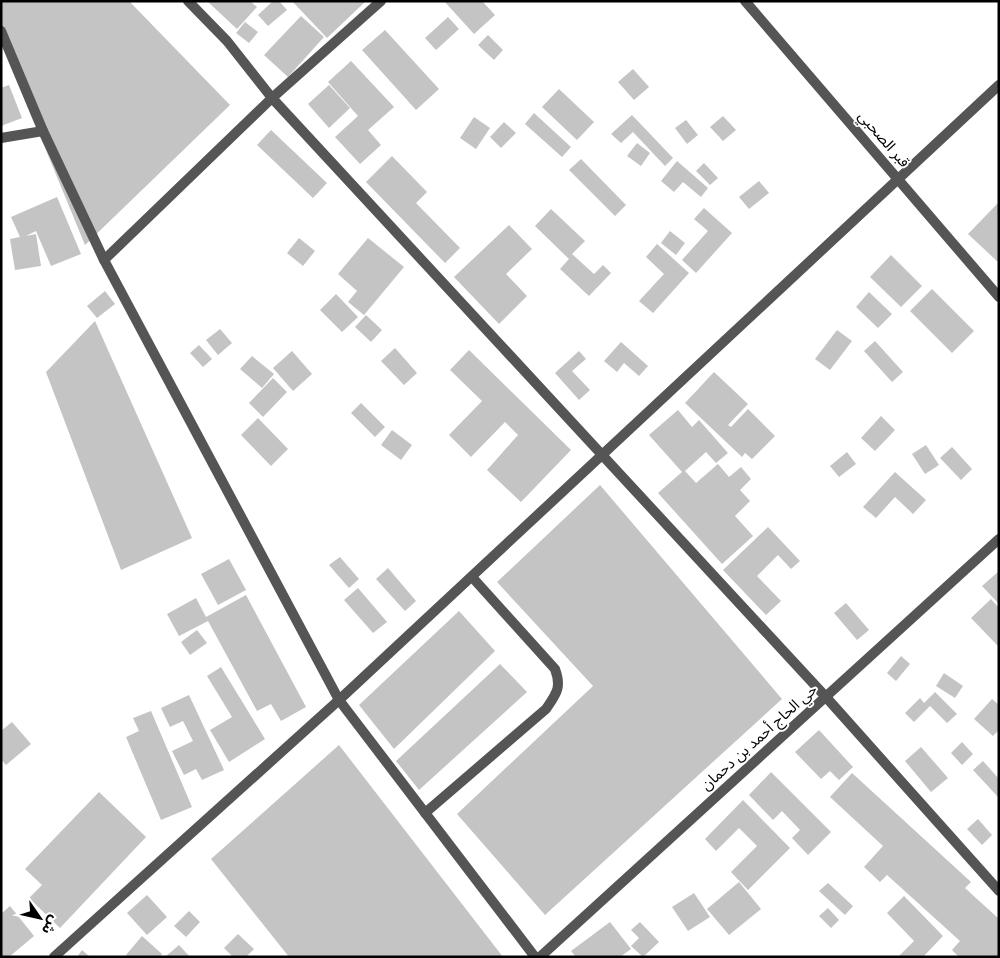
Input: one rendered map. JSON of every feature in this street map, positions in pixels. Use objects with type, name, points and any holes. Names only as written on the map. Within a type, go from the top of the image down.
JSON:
[{"type":"street","points":[[188,1],[226,41],[272,98],[825,696],[999,891]]},
{"type":"street","points":[[104,260],[272,98],[381,1]]},
{"type":"street","name":"قبر الصحبي","points":[[745,1],[999,297]]},
{"type":"street","points":[[1,31],[43,131],[104,260],[339,700],[535,957]]},
{"type":"street","points":[[54,957],[339,700],[602,457],[999,85]]},
{"type":"street","points":[[1,138],[43,131]]},
{"type":"street","name":"حي الحاج أحمد بن دحمان","points":[[540,957],[825,696],[999,540]]},
{"type":"street","points":[[425,813],[546,709],[555,696],[560,682],[555,669],[472,577]]},
{"type":"building","points":[[1,1],[129,1],[230,105],[85,245],[1,41]]},
{"type":"building","points":[[207,1],[250,1],[257,7],[237,29]]},
{"type":"building","points":[[273,1],[279,1],[287,10],[268,26],[258,15]]},
{"type":"building","points":[[292,1],[366,1],[327,38]]},
{"type":"building","points":[[444,1],[482,1],[495,15],[474,34]]},
{"type":"building","points":[[301,16],[324,37],[288,77],[264,55]]},
{"type":"building","points":[[448,17],[459,29],[436,50],[425,38]]},
{"type":"building","points":[[245,22],[258,32],[249,43],[236,33]]},
{"type":"building","points":[[385,30],[439,89],[416,110],[362,50]]},
{"type":"building","points":[[488,35],[503,50],[494,60],[478,45]]},
{"type":"building","points":[[351,61],[394,107],[368,130],[381,145],[360,164],[335,137],[358,116],[328,82]]},
{"type":"building","points":[[633,69],[649,87],[634,100],[618,82]]},
{"type":"building","points":[[9,85],[22,118],[1,126],[1,88]]},
{"type":"building","points":[[329,85],[350,108],[329,128],[308,104]]},
{"type":"building","points":[[559,89],[594,122],[577,140],[542,107]]},
{"type":"building","points":[[534,113],[571,147],[562,157],[525,124]]},
{"type":"building","points":[[632,115],[673,158],[665,166],[633,132],[621,143],[611,134]]},
{"type":"building","points":[[723,116],[736,130],[723,141],[710,127]]},
{"type":"building","points":[[474,117],[490,128],[476,149],[460,138]]},
{"type":"building","points":[[686,120],[698,135],[687,144],[675,128]]},
{"type":"building","points":[[504,122],[516,133],[501,148],[490,137]]},
{"type":"building","points":[[271,130],[327,183],[313,198],[257,145]]},
{"type":"building","points":[[637,143],[650,153],[641,166],[627,156]]},
{"type":"building","points":[[392,156],[427,192],[416,203],[460,248],[445,263],[366,182]]},
{"type":"building","points":[[581,159],[626,205],[615,216],[569,170]]},
{"type":"building","points":[[677,161],[708,188],[701,197],[683,182],[674,192],[661,181]]},
{"type":"building","points":[[704,163],[718,178],[710,185],[696,171]]},
{"type":"building","points":[[759,181],[769,193],[749,209],[739,197]]},
{"type":"building","points":[[57,197],[81,254],[51,266],[36,231],[26,236],[36,234],[41,266],[15,270],[10,239],[20,237],[11,217]]},
{"type":"building","points":[[999,202],[999,263],[968,234]]},
{"type":"building","points":[[704,208],[732,233],[696,273],[682,260],[708,231],[694,219]]},
{"type":"building","points":[[551,209],[585,241],[572,254],[594,274],[603,265],[611,273],[589,296],[560,269],[569,259],[535,226]]},
{"type":"building","points":[[509,225],[532,249],[506,274],[527,296],[499,324],[454,277]]},
{"type":"building","points":[[670,231],[685,243],[676,255],[661,243]]},
{"type":"building","points":[[299,238],[315,251],[303,266],[287,253]]},
{"type":"building","points":[[368,238],[404,267],[364,315],[348,302],[357,291],[338,274]]},
{"type":"building","points":[[657,244],[689,273],[653,313],[639,301],[664,274],[646,257]]},
{"type":"building","points":[[891,255],[922,286],[901,307],[870,277]]},
{"type":"building","points":[[932,289],[974,331],[952,353],[910,311]]},
{"type":"building","points":[[105,291],[115,304],[97,318],[87,306]]},
{"type":"building","points":[[869,292],[892,314],[878,328],[856,307]]},
{"type":"building","points":[[336,294],[358,317],[342,332],[320,310]]},
{"type":"building","points":[[366,315],[382,330],[371,342],[355,327]]},
{"type":"building","points":[[95,321],[192,538],[121,570],[46,372]]},
{"type":"building","points":[[220,329],[232,343],[218,355],[206,340]]},
{"type":"building","points":[[837,330],[852,341],[830,370],[815,359]]},
{"type":"building","points":[[875,341],[903,372],[892,382],[864,351]]},
{"type":"building","points":[[621,342],[648,366],[639,376],[624,363],[617,372],[604,361]]},
{"type":"building","points":[[199,345],[212,359],[203,367],[190,353]]},
{"type":"building","points":[[395,348],[417,373],[404,385],[381,361]]},
{"type":"building","points":[[469,350],[571,450],[521,502],[487,470],[518,435],[505,422],[471,457],[449,435],[482,401],[450,370]]},
{"type":"building","points":[[292,351],[312,374],[293,391],[273,368]]},
{"type":"building","points":[[579,351],[586,359],[572,371],[590,390],[579,400],[555,373]]},
{"type":"building","points":[[252,356],[274,374],[262,388],[240,369]]},
{"type":"building","points":[[714,372],[748,404],[728,425],[731,427],[748,409],[775,436],[752,459],[745,453],[742,457],[685,403]]},
{"type":"building","points":[[273,378],[287,392],[263,417],[249,403]]},
{"type":"building","points":[[361,403],[385,427],[375,437],[351,413]]},
{"type":"building","points":[[678,410],[692,427],[699,420],[728,453],[716,463],[706,452],[685,471],[696,483],[718,464],[729,477],[741,467],[751,479],[740,490],[750,501],[735,516],[753,536],[722,564],[658,493],[682,472],[649,435]]},
{"type":"building","points":[[881,416],[895,430],[875,451],[861,438]]},
{"type":"building","points":[[258,418],[288,449],[271,466],[241,435]]},
{"type":"building","points":[[392,430],[412,445],[401,460],[381,445]]},
{"type":"building","points":[[926,445],[939,465],[925,474],[912,454]]},
{"type":"building","points":[[952,447],[972,469],[961,480],[940,458]]},
{"type":"building","points":[[847,452],[856,464],[839,477],[830,466]]},
{"type":"building","points":[[895,472],[926,500],[913,514],[895,497],[876,518],[863,507]]},
{"type":"building","points":[[600,485],[782,699],[545,915],[457,814],[593,686],[497,582]]},
{"type":"building","points":[[768,527],[800,561],[791,569],[778,555],[757,576],[781,601],[766,615],[723,570]]},
{"type":"building","points":[[340,557],[359,579],[349,588],[329,565]]},
{"type":"building","points":[[229,559],[246,590],[218,605],[201,574]]},
{"type":"building","points":[[388,568],[416,601],[405,611],[376,579]]},
{"type":"building","points":[[999,571],[999,604],[982,586]]},
{"type":"building","points":[[358,588],[387,622],[373,633],[344,600]]},
{"type":"building","points":[[246,595],[306,707],[281,721],[271,704],[257,711],[208,621],[179,636],[167,614],[196,598],[206,617]]},
{"type":"building","points":[[991,599],[999,608],[999,647],[971,618]]},
{"type":"building","points":[[846,603],[869,630],[857,640],[834,613]]},
{"type":"building","points":[[459,611],[495,651],[394,749],[359,705]]},
{"type":"building","points":[[197,630],[207,643],[190,655],[181,642]]},
{"type":"building","points":[[901,656],[910,664],[896,681],[887,673]]},
{"type":"building","points":[[500,664],[527,692],[419,790],[396,761]]},
{"type":"building","points":[[221,667],[265,739],[229,762],[210,730],[232,717],[207,676]]},
{"type":"building","points":[[944,673],[963,686],[955,698],[936,686]]},
{"type":"building","points":[[935,692],[957,714],[947,723],[930,706],[914,722],[905,713],[920,698],[924,703]]},
{"type":"building","points":[[189,695],[224,770],[202,780],[196,769],[184,775],[172,751],[193,741],[183,721],[170,727],[161,708]]},
{"type":"building","points":[[992,699],[999,705],[999,730],[993,736],[974,719]]},
{"type":"building","points":[[151,711],[192,807],[161,820],[126,737],[139,731],[133,718]]},
{"type":"building","points":[[12,722],[31,744],[6,765],[1,759],[1,731]]},
{"type":"building","points":[[819,730],[853,767],[839,780],[830,771],[821,779],[795,752]]},
{"type":"building","points":[[962,742],[973,754],[962,765],[951,753]]},
{"type":"building","points":[[339,745],[503,957],[289,957],[211,859]]},
{"type":"building","points":[[921,747],[948,778],[931,792],[905,761]]},
{"type":"building","points":[[983,761],[999,779],[999,798],[973,770]]},
{"type":"building","points":[[771,772],[831,832],[808,855],[792,838],[800,830],[782,811],[773,820],[749,795]]},
{"type":"building","points":[[852,773],[971,882],[965,888],[999,919],[999,957],[959,957],[952,950],[960,941],[887,875],[880,882],[864,867],[883,846],[830,797]]},
{"type":"building","points":[[99,792],[146,837],[60,928],[29,898],[42,885],[25,869]]},
{"type":"building","points":[[743,800],[790,848],[748,890],[731,872],[757,846],[739,828],[716,851],[705,839]]},
{"type":"building","points":[[978,819],[992,835],[982,845],[967,829]]},
{"type":"building","points":[[739,882],[761,909],[729,935],[707,909]]},
{"type":"building","points":[[828,883],[853,906],[845,915],[819,891]]},
{"type":"building","points":[[694,893],[710,917],[688,931],[672,907]]},
{"type":"building","points":[[147,895],[167,917],[147,935],[127,913]]},
{"type":"building","points":[[904,896],[943,936],[923,957],[898,957],[914,941],[887,913]]},
{"type":"building","points":[[10,906],[34,936],[9,957],[1,957],[1,914]]},
{"type":"building","points":[[828,908],[839,920],[831,928],[819,916]]},
{"type":"building","points":[[189,911],[200,922],[186,937],[174,926]]},
{"type":"building","points":[[610,922],[631,949],[620,957],[576,957],[571,951]]},
{"type":"building","points":[[640,922],[659,942],[643,957],[631,946],[639,938],[631,930]]},
{"type":"building","points":[[238,934],[254,949],[246,957],[233,957],[224,948]]},
{"type":"building","points":[[142,936],[162,954],[160,957],[128,957],[126,955]]},
{"type":"building","points":[[179,945],[190,957],[165,957]]},
{"type":"building","points":[[82,950],[90,957],[77,957]]}]
